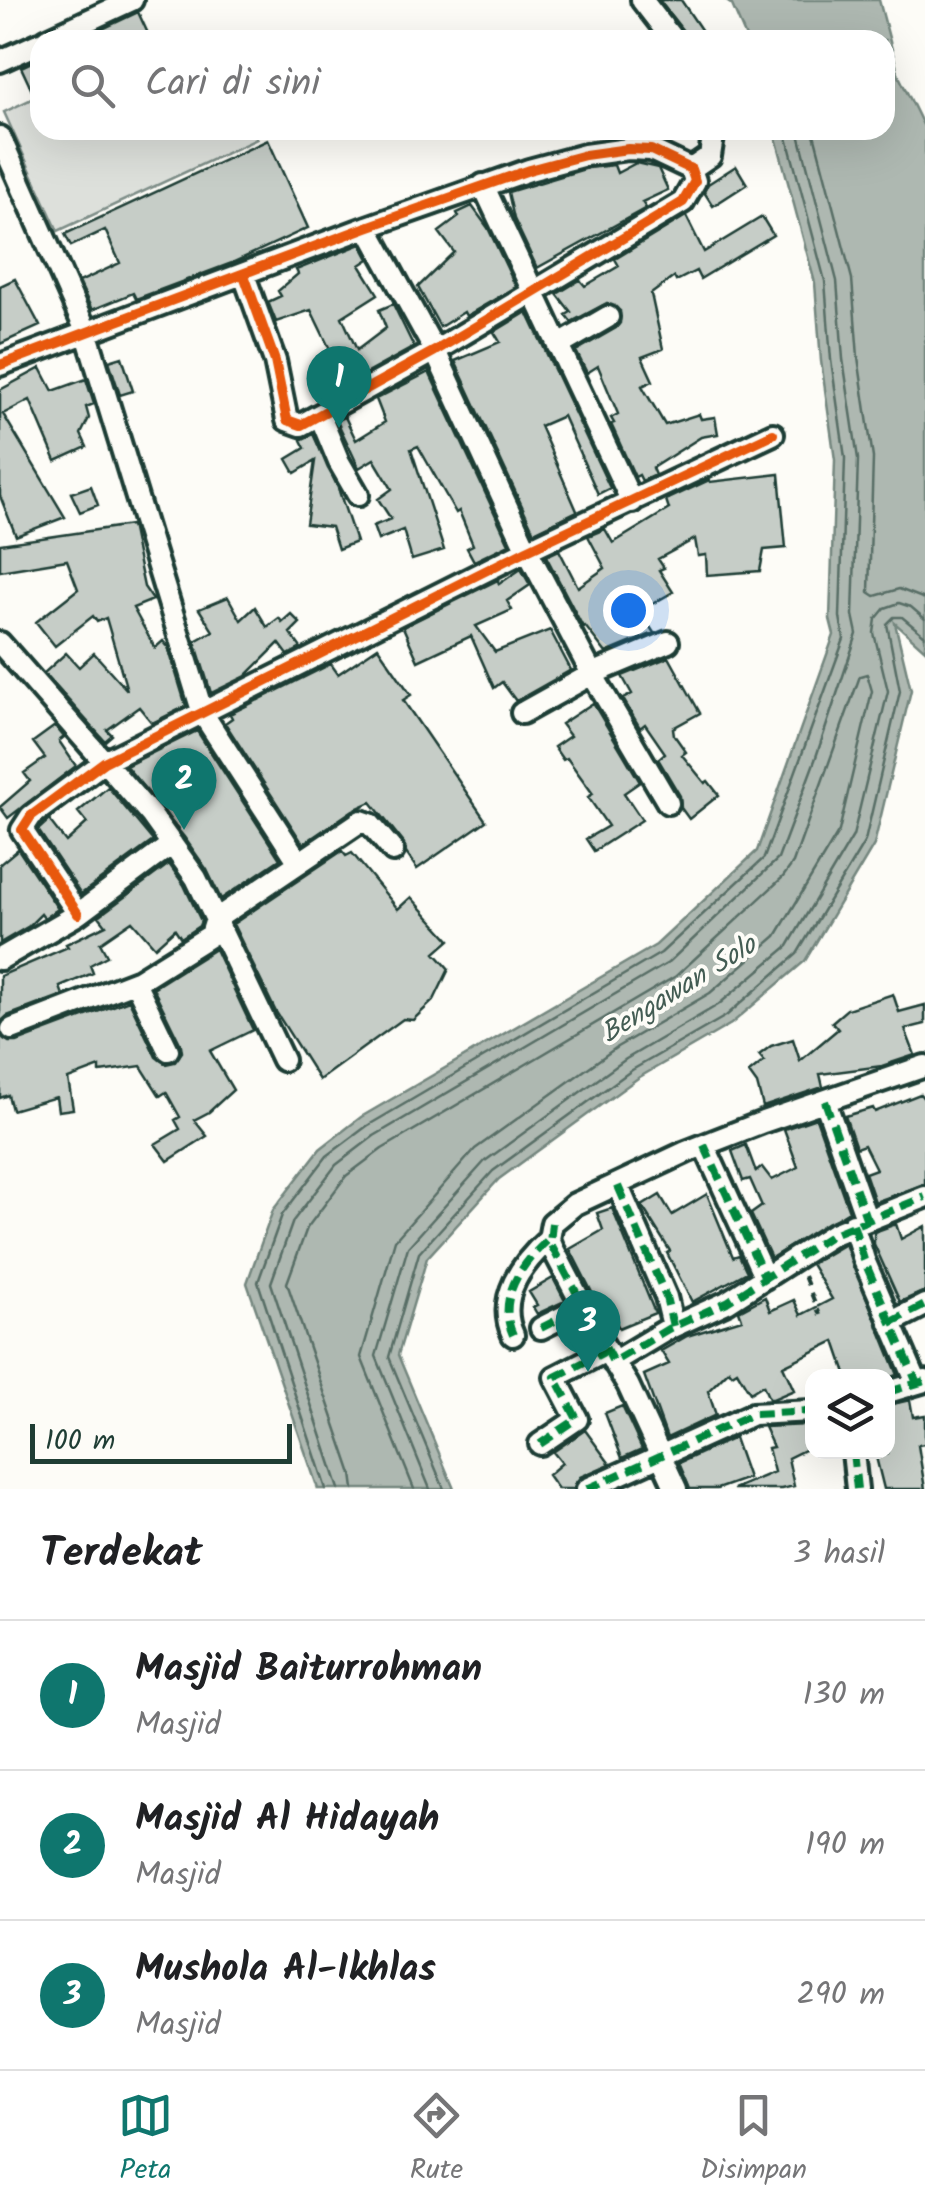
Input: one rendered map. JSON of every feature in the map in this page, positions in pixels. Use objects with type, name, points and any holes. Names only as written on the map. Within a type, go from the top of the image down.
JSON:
[{"type":"street","points":[[67,30],[132,0]]},
{"type":"street","points":[[642,0],[664,30]]},
{"type":"street","points":[[0,62],[30,47]]},
{"type":"street","points":[[0,138],[86,330],[202,714],[298,862]]},
{"type":"street","points":[[691,169],[710,156],[712,140]]},
{"type":"street","points":[[0,365],[366,226],[585,155],[650,150],[691,169],[695,181],[683,202],[434,351],[301,425],[287,420],[275,362],[244,275]]},
{"type":"street","points":[[483,185],[632,502]]},
{"type":"street","points":[[366,226],[434,351],[527,550],[592,674],[668,803]]},
{"type":"street","points":[[558,346],[608,318]]},
{"type":"street","points":[[320,416],[358,495]]},
{"type":"street","points":[[78,914],[22,830],[31,816],[104,762],[527,550],[774,434]]},
{"type":"street","points":[[522,714],[592,674],[668,642]]},
{"type":"street","points":[[0,643],[104,762],[196,878],[283,1060]]},
{"type":"street","points":[[12,1029],[135,982],[211,934],[216,918],[360,821],[370,824],[392,851]]},
{"type":"street","points":[[0,959],[78,914],[172,844]]},
{"type":"street","points":[[135,982],[168,1050]]},
{"type":"street","points":[[676,1489],[628,1385],[550,1239],[552,1223],[564,1211],[704,1145],[923,1071]]},
{"type":"street","points":[[825,1101],[859,1221],[864,1260],[890,1323],[921,1382],[895,1390]]},
{"type":"street","points":[[704,1145],[765,1278]]},
{"type":"street","points":[[618,1186],[666,1297],[673,1326]]},
{"type":"street","points":[[540,1444],[577,1419],[556,1377],[710,1311],[859,1221],[925,1197]]},
{"type":"street","points":[[513,1335],[506,1302],[521,1272],[550,1239]]},
{"type":"street","points":[[890,1323],[925,1305]]},
{"type":"street","points":[[541,1328],[583,1307]]},
{"type":"street","points":[[587,1489],[753,1414],[805,1411]]},
{"type":"street","points":[[854,1459],[857,1489]]},
{"type":"path","points":[[796,1258],[820,1315]]},
{"type":"shaded area","points":[[30,100],[30,140],[255,140],[58,231],[4,112]]},
{"type":"water","points":[[725,0],[879,0],[887,30],[743,30],[732,5]]},
{"type":"water","name":"Bengawan Solo","points":[[895,61],[925,129],[925,650],[895,623],[911,690],[874,845],[805,961],[731,1024],[638,1078],[499,1179],[427,1258],[398,1355],[454,1489],[318,1489],[247,1283],[273,1210],[320,1149],[361,1117],[656,945],[757,851],[834,635],[830,619],[835,460],[815,283],[777,140],[895,140]]},
{"type":"building","points":[[659,0],[681,0],[701,30],[682,30]]},
{"type":"building","points":[[138,12],[146,30],[100,30]]},
{"type":"building","points":[[30,63],[30,86],[21,67]]},
{"type":"building","points":[[268,140],[308,228],[232,263],[136,299],[133,293],[92,310],[79,282],[120,263],[105,230],[71,246],[65,234]]},
{"type":"building","points":[[636,163],[658,168],[668,190],[642,202],[646,208],[537,268],[514,219],[508,192],[588,168],[614,165],[617,173]]},
{"type":"building","points":[[736,166],[747,184],[713,206],[704,192],[708,184]]},
{"type":"building","points":[[472,206],[488,228],[516,287],[440,327],[418,287],[454,252],[439,232],[459,217],[457,213]]},
{"type":"building","points":[[686,216],[704,252],[762,217],[773,235],[700,279],[696,271],[676,281],[674,277],[651,294],[663,349],[642,357],[653,381],[642,386],[665,425],[699,414],[701,419],[715,417],[718,434],[701,437],[652,468],[655,475],[642,481],[639,475],[635,477],[611,424],[611,418],[618,414],[598,366],[587,373],[576,351],[616,328],[620,311],[607,303],[571,322],[566,315],[571,312],[557,294],[580,280],[585,286],[619,266],[615,259]]},
{"type":"building","points":[[361,244],[369,259],[360,265],[378,294],[342,317],[357,350],[386,328],[379,310],[393,304],[414,347],[334,391],[326,370],[337,364],[311,310],[276,322],[268,302],[281,296],[278,291],[298,274],[296,270]]},
{"type":"building","points":[[15,279],[40,326],[0,344],[0,286]]},
{"type":"building","points":[[527,312],[610,488],[598,494],[563,416],[540,426],[577,511],[534,532],[455,361],[500,342],[494,332]]},
{"type":"building","points":[[122,357],[133,391],[120,395],[109,361]]},
{"type":"building","points":[[41,368],[53,391],[86,379],[94,404],[86,407],[89,418],[81,434],[87,447],[56,461],[30,400],[3,414],[65,517],[16,536],[0,496],[0,390]]},
{"type":"building","points":[[429,372],[509,544],[474,561],[467,548],[473,545],[459,511],[456,513],[418,446],[411,449],[444,550],[412,560],[403,530],[378,540],[373,526],[391,519],[378,499],[392,489],[374,459],[359,468],[337,421],[345,417],[356,440],[385,422],[376,399]]},
{"type":"building","points":[[313,434],[338,488],[356,542],[338,549],[331,527],[306,524],[315,461],[295,473],[287,459],[305,448],[301,440]]},
{"type":"building","points":[[779,474],[786,548],[764,550],[760,571],[707,575],[706,555],[698,556],[695,539],[658,559],[664,568],[659,570],[673,592],[640,611],[654,633],[606,653],[583,627],[546,556],[559,550],[578,587],[605,568],[588,536],[605,529],[613,543],[669,509],[666,500],[709,480]]},
{"type":"building","points":[[91,486],[98,505],[80,512],[71,493]]},
{"type":"building","points":[[131,525],[144,587],[153,600],[133,608],[155,648],[163,641],[168,647],[186,706],[152,723],[139,707],[107,730],[112,735],[105,741],[44,673],[66,653],[79,667],[94,653],[127,690],[106,618],[97,622],[93,616],[55,646],[36,622],[78,589],[67,560],[0,571],[0,544]]},
{"type":"building","points":[[521,569],[530,585],[507,601],[512,610],[476,626],[495,652],[550,630],[571,670],[516,701],[502,682],[494,688],[471,636],[418,661],[403,627],[498,580],[499,584]]},
{"type":"building","points":[[228,597],[241,620],[255,607],[267,627],[291,614],[300,623],[290,633],[301,648],[288,655],[279,643],[246,676],[211,693],[195,641],[213,631],[199,609]]},
{"type":"building","points":[[378,647],[411,695],[403,700],[486,821],[417,869],[403,842],[371,802],[303,844],[225,723],[232,718],[230,714],[331,664],[338,674]]},
{"type":"building","points":[[669,657],[700,713],[673,728],[674,735],[686,752],[682,755],[719,795],[689,819],[658,759],[665,753],[645,724],[640,728],[623,699],[632,694],[622,676]]},
{"type":"building","points":[[593,703],[640,782],[624,793],[642,820],[594,851],[586,839],[608,826],[588,797],[593,794],[554,747],[570,736],[561,724]]},
{"type":"building","points":[[55,726],[64,737],[59,741],[76,766],[8,818],[0,807],[30,781],[24,773],[45,758],[33,742]]},
{"type":"building","points":[[197,731],[280,859],[221,899],[184,837],[126,766]]},
{"type":"building","points":[[108,787],[153,841],[81,894],[38,830],[49,820],[66,842],[87,823],[78,812]]},
{"type":"building","points":[[18,849],[58,909],[44,918],[41,914],[0,943],[0,864]]},
{"type":"building","points":[[342,851],[346,856],[352,853],[398,909],[411,897],[450,940],[435,953],[449,969],[434,1000],[413,1020],[403,1019],[319,1080],[276,1012],[233,924]]},
{"type":"building","points":[[169,864],[184,885],[201,921],[199,926],[181,938],[175,929],[155,947],[132,921],[100,943],[107,956],[90,965],[93,973],[60,987],[63,995],[7,1016],[0,1023],[0,976],[68,947],[66,944],[106,925],[99,916]]},
{"type":"building","points":[[215,949],[253,1030],[210,1051],[233,1090],[194,1120],[207,1136],[168,1161],[155,1144],[180,1129],[175,1120],[180,1117],[166,1092],[160,1096],[141,1066],[100,1072],[100,1067],[68,1079],[73,1109],[58,1111],[56,1097],[12,1110],[8,1095],[0,1098],[0,1035],[9,1042],[17,1042],[129,1000],[156,1057],[166,1064],[175,1062],[182,1052],[181,1045],[153,988]]},
{"type":"building","points":[[893,994],[899,1012],[925,1005],[925,1024],[905,1029],[915,1055],[882,1066],[820,1074],[823,1087],[763,1107],[757,1084],[749,1073],[764,1061],[759,1055],[771,1046],[793,1039],[800,1061],[838,1029],[832,1022],[847,1009]]},
{"type":"building","points":[[920,1094],[925,1100],[925,1184],[875,1202],[865,1173],[876,1169],[864,1145],[856,1148],[845,1116],[873,1108],[875,1112]]},
{"type":"building","points":[[816,1118],[849,1211],[771,1258],[751,1214],[762,1206],[750,1179],[743,1181],[732,1151],[746,1145],[756,1172],[762,1167],[772,1180],[798,1167],[784,1129]]},
{"type":"building","points":[[707,1194],[733,1257],[739,1255],[747,1272],[692,1302],[667,1253],[670,1251],[642,1206],[660,1195],[672,1215]]},
{"type":"building","points":[[612,1208],[655,1313],[619,1328],[616,1322],[609,1326],[570,1249],[603,1230],[597,1213]]},
{"type":"building","points":[[896,1224],[901,1239],[925,1226],[925,1291],[900,1302],[874,1244],[874,1232]]},
{"type":"building","points":[[845,1244],[898,1375],[895,1376],[895,1369],[845,1369],[835,1341],[783,1366],[794,1390],[773,1399],[769,1399],[763,1385],[750,1393],[737,1371],[732,1374],[729,1370],[708,1391],[716,1415],[667,1438],[644,1375],[669,1364],[661,1351],[687,1336],[742,1319],[739,1311],[765,1297],[770,1311],[794,1300],[801,1315],[832,1299],[811,1264]]},
{"type":"building","points":[[553,1278],[565,1301],[537,1314],[533,1307],[537,1305],[529,1292]]},
{"type":"building","points":[[910,1400],[913,1417],[925,1415],[925,1444],[918,1445],[925,1489],[884,1489],[876,1459],[895,1459],[895,1403]]},
{"type":"building","points":[[622,1406],[642,1449],[622,1458],[605,1413]]},
{"type":"building","points":[[805,1425],[805,1450],[788,1458],[794,1486],[733,1489],[774,1472],[768,1448],[773,1447],[764,1427]]},
{"type":"building","points":[[585,1430],[610,1464],[580,1477],[573,1489],[558,1489],[548,1475],[562,1463],[553,1452]]},
{"type":"building","points":[[734,1438],[748,1478],[717,1489],[690,1489],[679,1463]]},
{"type":"marked path","points":[[825,1101],[866,1218]]},
{"type":"marked path","points":[[704,1145],[765,1278]]},
{"type":"marked path","points":[[618,1186],[666,1297],[673,1326]]},
{"type":"marked path","points":[[552,1223],[550,1243],[613,1362],[668,1329],[727,1302],[833,1234],[925,1197]]},
{"type":"marked path","points":[[853,1224],[864,1260],[917,1383]]},
{"type":"marked path","points":[[513,1335],[508,1308],[514,1282],[549,1239]]},
{"type":"marked path","points":[[890,1323],[925,1305]]},
{"type":"marked path","points":[[541,1328],[583,1307]]},
{"type":"marked path","points":[[540,1444],[577,1419],[555,1377],[606,1351]]},
{"type":"marked path","points":[[895,1390],[925,1381]]},
{"type":"marked path","points":[[587,1489],[753,1414],[805,1411]]},
{"type":"marked path","points":[[854,1459],[857,1489]]},
{"type":"cycle path","points":[[0,365],[367,227],[529,170],[585,155],[651,150],[691,169],[695,181],[683,202],[435,351],[301,425],[287,420],[275,361],[244,275]]},
{"type":"cycle path","points":[[78,914],[22,830],[31,816],[104,762],[527,550],[773,434]]},
{"type":"place","name":"Masjid Baiturrohman","points":[[339,428]]},
{"type":"place","name":"Masjid Al Hidayah","points":[[184,830]]},
{"type":"place","name":"Mushola Al-Ikhlas","points":[[588,1372]]}]
